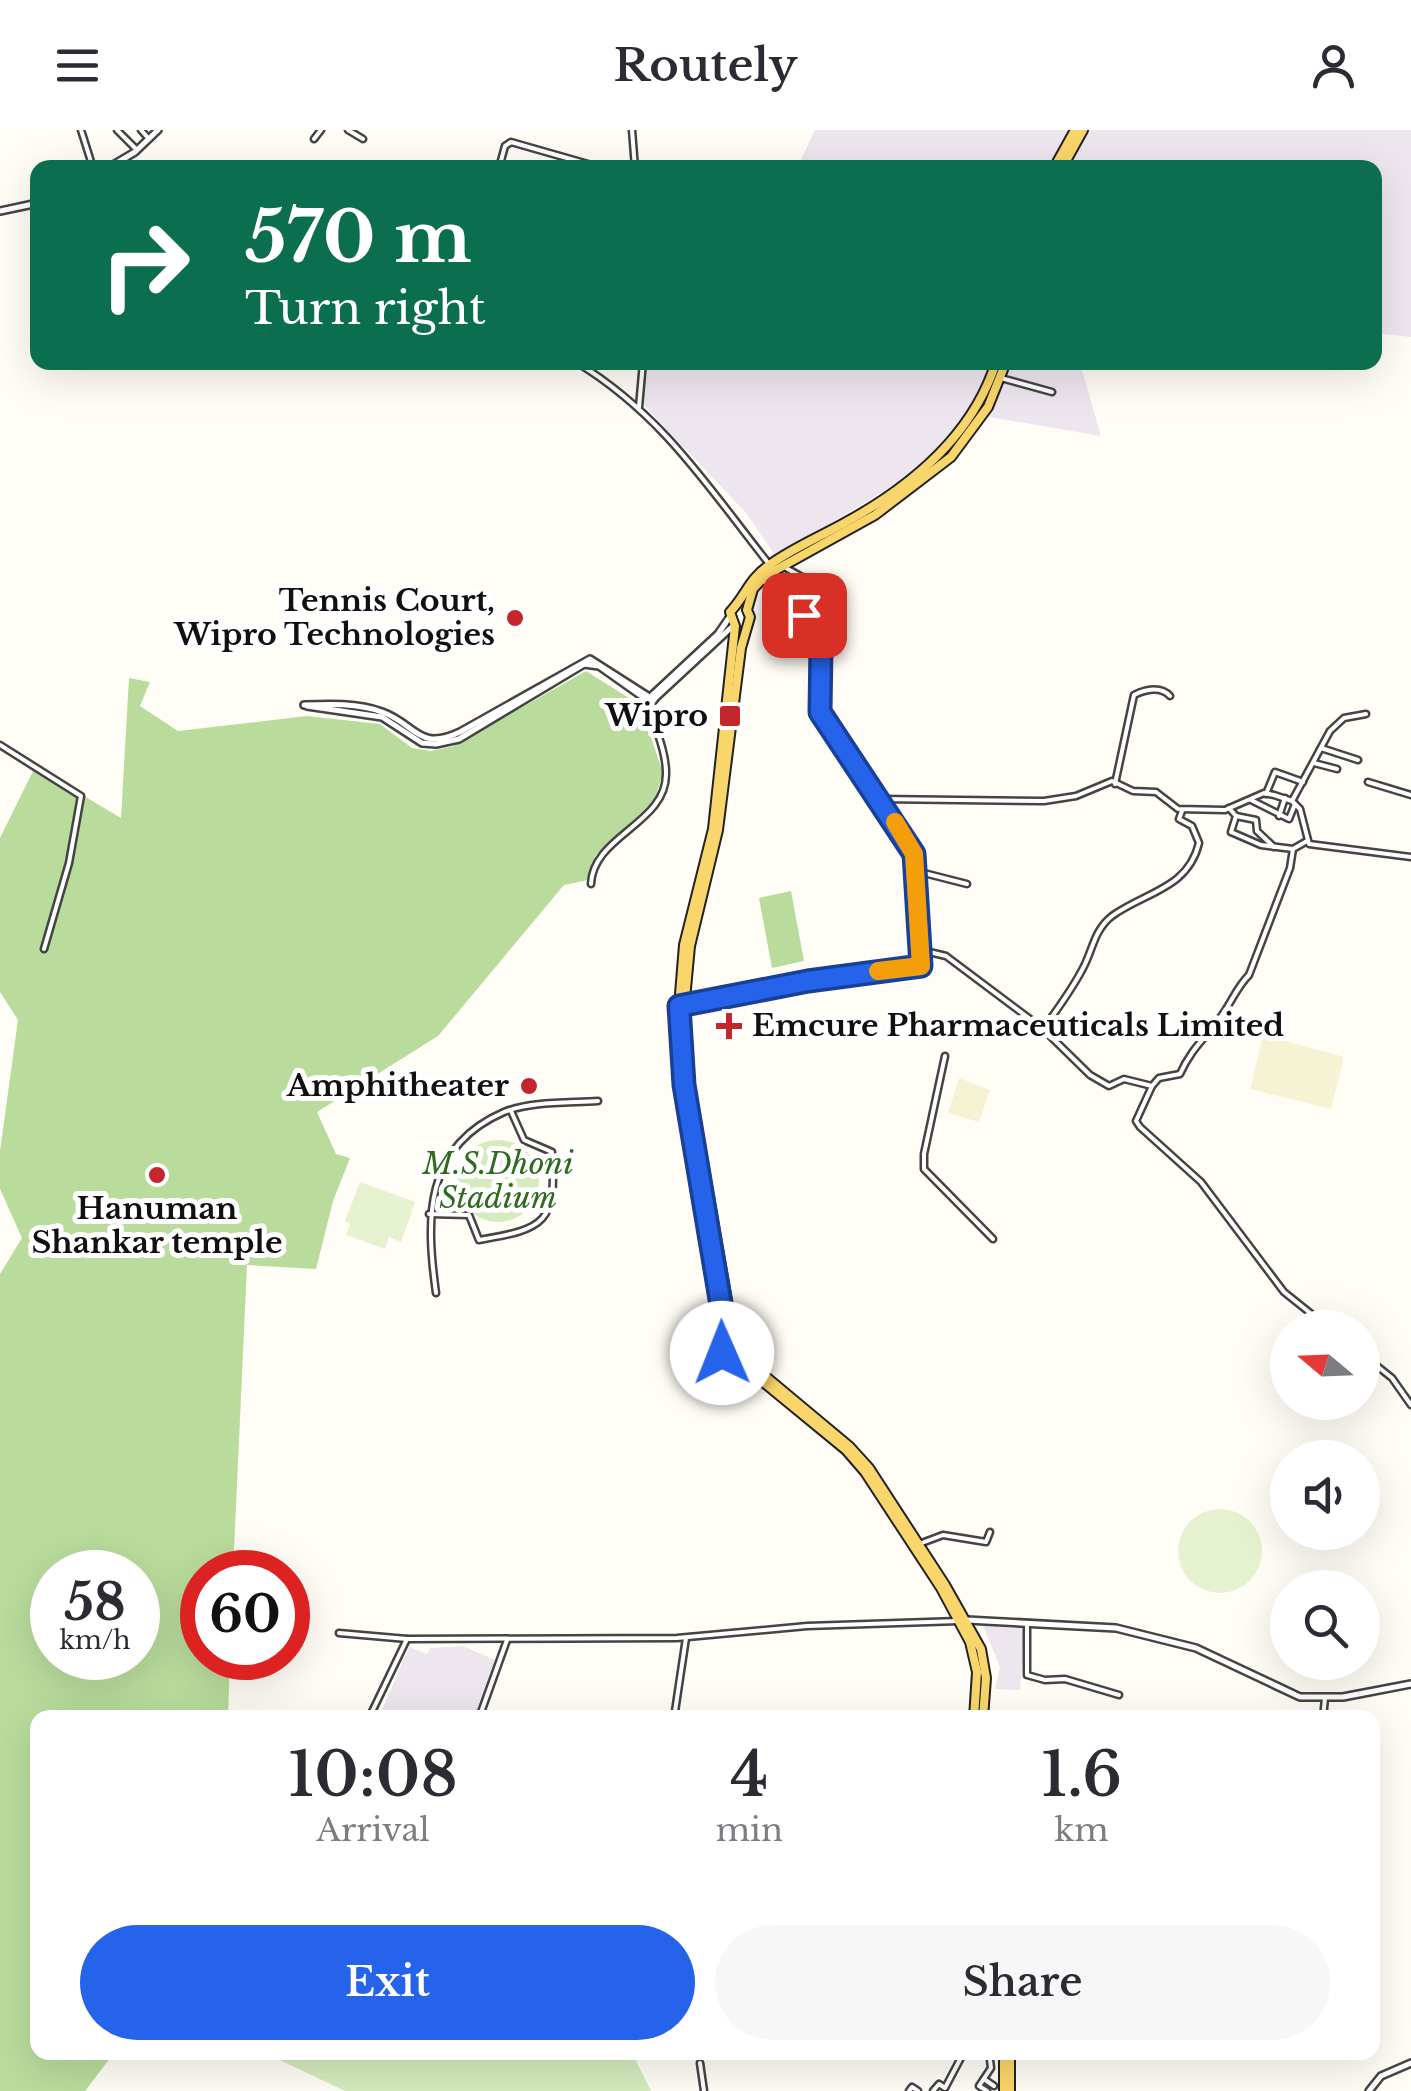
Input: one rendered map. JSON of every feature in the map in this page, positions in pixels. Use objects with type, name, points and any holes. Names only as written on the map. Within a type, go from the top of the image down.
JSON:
[{"type":"main road","points":[[1058,160],[1075,130]]},
{"type":"main road","points":[[1066,160],[1083,130]]},
{"type":"main road","points":[[682,1008],[690,946],[718,830],[746,624],[743,608],[750,584],[861,514],[934,459],[973,415],[993,370]]},
{"type":"main road","points":[[733,1364],[734,1348],[689,1084],[682,1008],[684,945],[713,829],[733,648],[732,610],[743,608],[761,579],[775,566],[875,515],[950,457],[978,423],[1004,370]]},
{"type":"main road","points":[[733,623],[746,624]]},
{"type":"main road","points":[[734,1348],[723,1358],[757,1377],[864,1466],[962,1620],[976,1661],[974,1710]]},
{"type":"main road","points":[[734,1348],[864,1466],[919,1544],[985,1659],[983,1710]]},
{"type":"main road","points":[[1007,2060],[1007,2091]]},
{"type":"street","points":[[81,130],[90,160]]},
{"type":"street","points":[[117,130],[137,150]]},
{"type":"street","points":[[141,130],[149,139]]},
{"type":"street","points":[[121,160],[158,130]]},
{"type":"street","points":[[314,139],[320,130]]},
{"type":"street","points":[[348,130],[362,139]]},
{"type":"street","points":[[632,130],[634,160]]},
{"type":"street","points":[[502,160],[511,142],[574,160]]},
{"type":"street","points":[[0,211],[30,205]]},
{"type":"street","points":[[589,370],[620,389],[703,475],[775,566],[821,645],[820,712],[914,854],[921,966],[682,1008]]},
{"type":"street","points":[[638,408],[642,370]]},
{"type":"street","points":[[1001,378],[1052,392]]},
{"type":"street","points":[[775,566],[820,588]]},
{"type":"street","points":[[761,579],[779,589]]},
{"type":"street","points":[[650,700],[733,623]]},
{"type":"street","points":[[650,700],[733,623]]},
{"type":"street","points":[[718,639],[733,648]]},
{"type":"street","points":[[305,706],[382,716],[422,742],[447,743],[588,664],[598,666],[650,700],[666,769],[665,782],[652,806],[597,860],[591,884]]},
{"type":"street","points":[[1114,784],[1134,694],[1152,689],[1170,696]]},
{"type":"street","points":[[1279,816],[1303,782],[1330,731],[1344,718],[1366,714]]},
{"type":"street","points":[[0,745],[81,796],[69,863],[44,949]]},
{"type":"street","points":[[1322,748],[1358,760]]},
{"type":"street","points":[[1314,762],[1336,769]]},
{"type":"street","points":[[1266,794],[1275,772],[1303,782]]},
{"type":"street","points":[[879,799],[1044,801],[1076,796],[1112,780],[1133,791],[1156,792],[1182,809],[1229,808],[1266,794],[1291,801],[1305,818],[1308,841],[1315,846],[1411,857]]},
{"type":"street","points":[[1368,782],[1411,795]]},
{"type":"street","points":[[1251,800],[1288,819],[1291,801]]},
{"type":"street","points":[[1229,808],[1236,816],[1256,820],[1257,831],[1275,847]]},
{"type":"street","points":[[1044,1029],[1086,965],[1097,932],[1114,914],[1154,895],[1184,874],[1198,843],[1192,826],[1179,819],[1182,809]]},
{"type":"street","points":[[1236,816],[1231,832],[1275,847],[1293,849],[1308,841]]},
{"type":"street","points":[[1293,849],[1290,868],[1249,975],[1236,988],[1222,1015],[1198,1040],[1180,1074],[1159,1078],[1152,1086],[1136,1121],[1200,1182],[1284,1292],[1306,1310]]},
{"type":"street","points":[[916,871],[967,884]]},
{"type":"street","points":[[921,950],[946,956],[1044,1029],[1090,1075],[1109,1086],[1124,1080],[1152,1086]]},
{"type":"street","points":[[945,1056],[924,1169],[993,1239]]},
{"type":"street","points":[[436,1293],[428,1214],[441,1172],[457,1148],[476,1130],[512,1110],[598,1101]]},
{"type":"street","points":[[428,1214],[469,1215],[478,1240],[532,1229],[543,1218],[552,1204],[552,1152],[524,1140],[512,1110]]},
{"type":"street","points":[[1380,1368],[1411,1405]]},
{"type":"street","points":[[919,1544],[943,1536],[986,1542],[990,1532]]},
{"type":"street","points":[[339,1633],[407,1639],[686,1638],[807,1626],[962,1620],[1086,1624],[1171,1640],[1239,1666],[1288,1693],[1325,1698],[1411,1684]]},
{"type":"street","points":[[1028,1623],[1027,1675],[1044,1680],[1065,1679],[1119,1695]]},
{"type":"street","points":[[675,1710],[686,1638]]},
{"type":"street","points":[[373,1710],[407,1639]]},
{"type":"street","points":[[482,1710],[507,1640]]},
{"type":"street","points":[[1323,1710],[1325,1698]]},
{"type":"street","points":[[933,2091],[939,2084],[945,2088],[960,2060]]},
{"type":"street","points":[[987,2091],[979,2086],[992,2068],[990,2060]]},
{"type":"street","points":[[700,2063],[704,2091]]},
{"type":"street","points":[[1369,2091],[1381,2076],[1411,2063]]},
{"type":"street","points":[[984,2079],[994,2086]]},
{"type":"street","points":[[909,2091],[912,2087],[918,2091]]},
{"type":"shaded area","points":[[815,130],[1411,130],[1411,337],[1382,334],[1382,160],[801,160]]},
{"type":"shaded area","points":[[639,370],[1082,370],[1101,436],[971,414],[958,436],[919,469],[776,557],[747,514],[639,400]]},
{"type":"shaded area","points":[[1263,1035],[1344,1057],[1331,1109],[1250,1089]]},
{"type":"shaded area","points":[[959,1078],[990,1090],[979,1122],[948,1113]]},
{"type":"shaded area","points":[[981,1621],[1025,1624],[1020,1690],[995,1689],[1000,1667]]},
{"type":"shaded area","points":[[463,1646],[497,1661],[480,1710],[382,1710],[409,1647],[427,1654],[430,1648]]},
{"type":"green space","points":[[586,671],[640,705],[663,773],[654,801],[595,856],[588,880],[564,885],[438,1036],[317,1112],[336,1154],[350,1158],[333,1201],[316,1269],[247,1265],[234,1550],[180,1550],[180,1680],[229,1680],[228,1710],[30,1710],[30,2060],[109,2060],[85,2091],[0,2091],[0,1274],[22,1238],[0,1189],[0,1151],[18,1020],[0,992],[0,838],[35,767],[121,818],[129,678],[150,682],[140,706],[178,731],[307,716],[380,724],[412,748],[431,751],[454,746]]},
{"type":"green space","points":[[791,891],[804,961],[772,968],[759,898]]},
{"type":"green space","name":"M.S.Dhoni Stadium","points":[[498,1140],[514,1143],[527,1152],[536,1165],[536,1197],[527,1210],[514,1219],[498,1222],[482,1219],[469,1210],[460,1197],[457,1181],[460,1165],[469,1152],[482,1143]]},
{"type":"green space","points":[[360,1182],[415,1202],[401,1242],[389,1237],[385,1249],[346,1235],[350,1224],[345,1221]]},
{"type":"green space","points":[[1220,1509],[1236,1512],[1250,1521],[1259,1535],[1259,1567],[1250,1581],[1236,1590],[1220,1593],[1204,1590],[1190,1581],[1181,1567],[1178,1551],[1181,1535],[1190,1521],[1204,1512]]},
{"type":"green space","points":[[280,2060],[636,2060],[651,2091],[345,2091]]},
{"type":"slow traffic","points":[[878,971],[921,966],[914,854],[895,822]]},
{"type":"place","name":"Tennis Court, Wipro Technologies","points":[[515,618]]},
{"type":"place","name":"Wipro","points":[[730,716]]},
{"type":"place","name":"Emcure Pharmaceuticals Limited","points":[[729,1026]]},
{"type":"place","name":"Amphitheater","points":[[529,1086]]},
{"type":"place","name":"Hanuman Shankar temple","points":[[157,1175]]},
{"type":"route","points":[[722,1353],[726,1346],[724,1323],[680,1059],[679,1006],[808,981],[921,966],[914,854],[820,712],[821,645],[804,615]]}]
